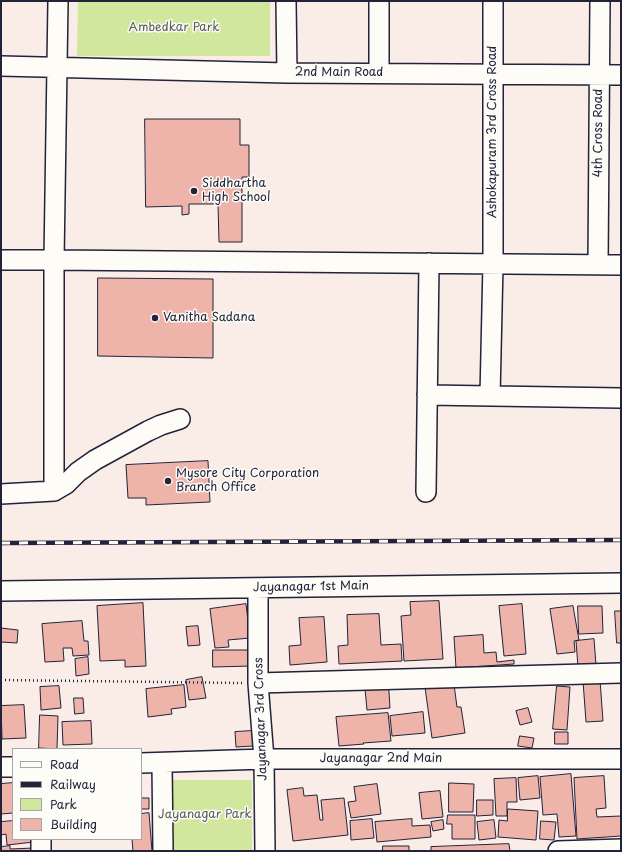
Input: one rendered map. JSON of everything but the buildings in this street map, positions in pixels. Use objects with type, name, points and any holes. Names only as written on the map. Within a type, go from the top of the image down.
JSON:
[{"type":"street","points":[[54,491],[54,260],[58,1]]},
{"type":"street","points":[[286,1],[286,73]]},
{"type":"street","points":[[379,1],[379,73]]},
{"type":"street","name":"Ashokapuram 3rd Cross Road","points":[[490,396],[493,264],[494,1]]},
{"type":"street","name":"4th Cross Road","points":[[598,265],[600,1]]},
{"type":"street","name":"2nd Main Road","points":[[1,66],[286,73],[621,75]]},
{"type":"street","points":[[1,260],[621,265]]},
{"type":"street","points":[[426,492],[429,263]]},
{"type":"street","points":[[427,396],[621,398]]},
{"type":"street","points":[[1,494],[54,491],[66,484],[78,472],[95,460],[148,431],[180,419]]},
{"type":"street","name":"Jayanagar 1st Main","points":[[1,591],[621,583]]},
{"type":"street","name":"Jayanagar 3rd Cross","points":[[258,588],[258,683],[264,760],[265,851]]},
{"type":"street","points":[[258,683],[621,673]]},
{"type":"street","name":"Jayanagar 2nd Main","points":[[142,763],[264,760],[621,759]]},
{"type":"street","points":[[162,763],[163,851]]},
{"type":"street","points":[[1,767],[12,767]]},
{"type":"street","points":[[40,840],[41,851]]},
{"type":"street","points":[[558,851],[621,849]]},
{"type":"path","points":[[1,680],[258,683]]},
{"type":"green space","name":"Ambedkar Park","points":[[78,1],[270,1],[270,56],[77,56]]},
{"type":"green space","name":"Jayanagar Park","points":[[157,780],[252,780],[252,851],[158,851]]},
{"type":"railway","points":[[1,543],[621,540]]},
{"type":"place","name":"Siddhartha High School","points":[[194,191]]},
{"type":"place","name":"Vanitha Sadana","points":[[155,318]]},
{"type":"place","name":"Mysore City Corporation Branch Office","points":[[168,481]]}]
